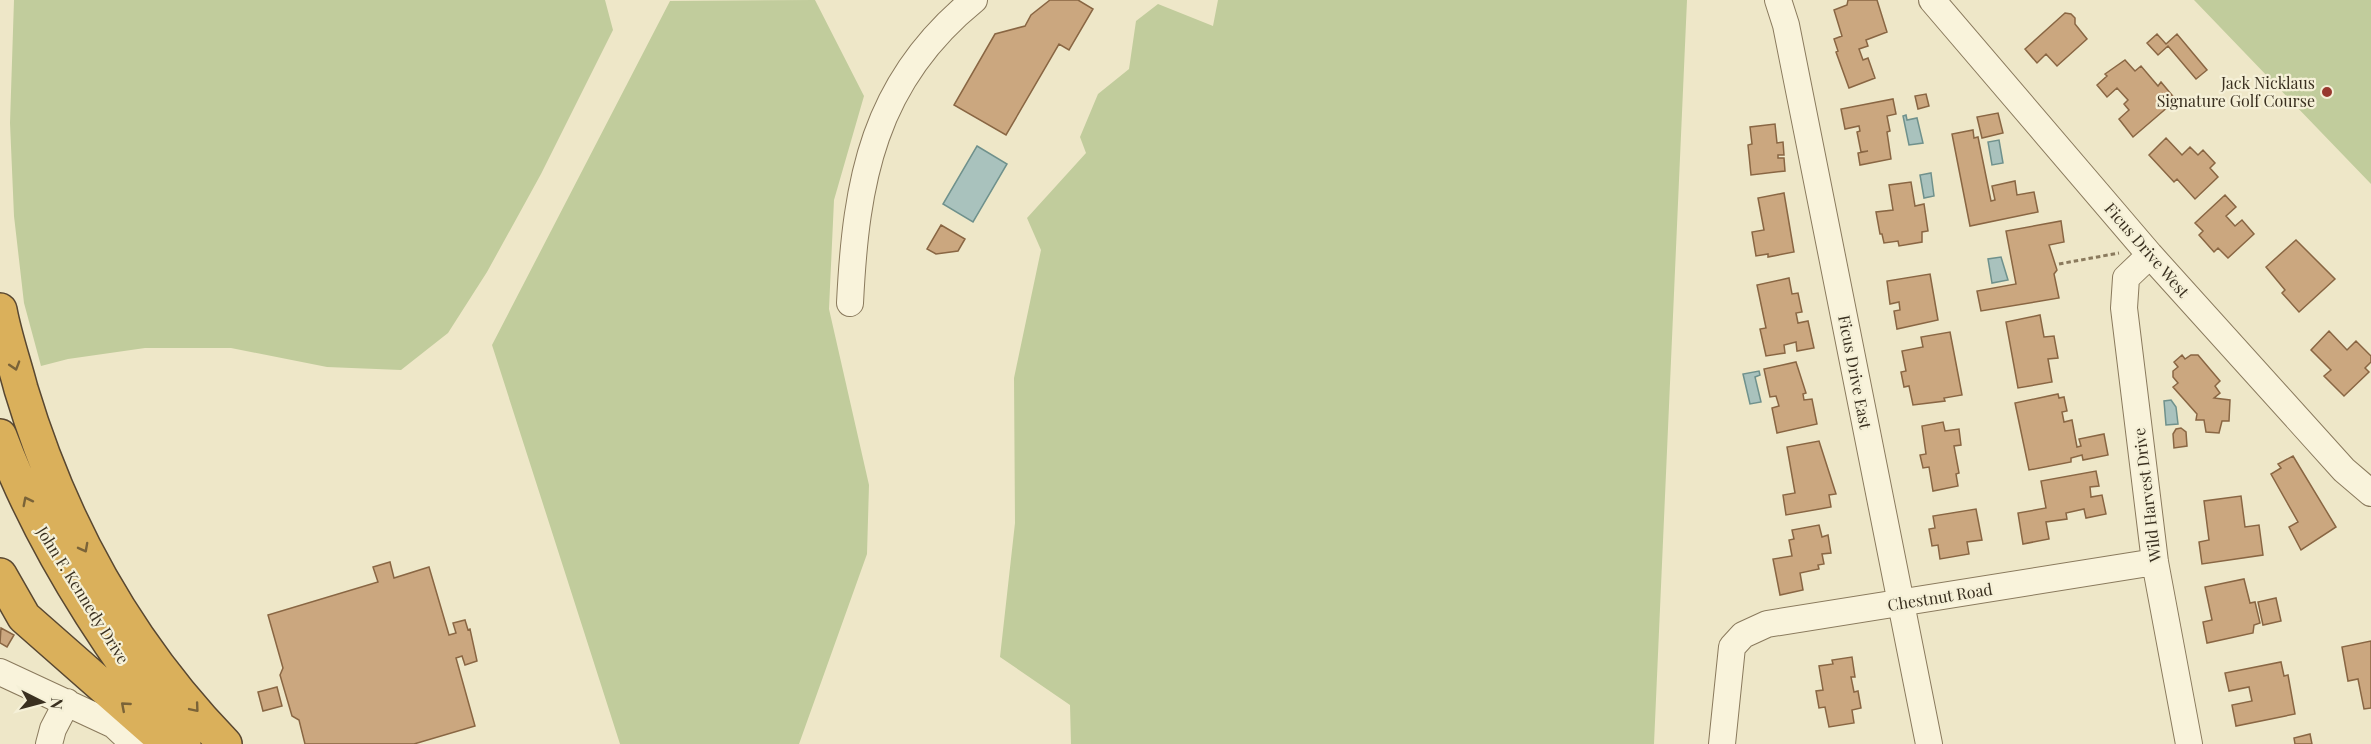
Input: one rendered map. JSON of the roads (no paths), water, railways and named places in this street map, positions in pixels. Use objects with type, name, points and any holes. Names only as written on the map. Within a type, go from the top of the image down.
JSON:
[{"type":"highway","name":"John F. Kennedy Drive","points":[[0,310],[40,447],[75,532],[110,596],[134,630],[159,665],[225,744]]},
{"type":"highway","name":"John F. Kennedy Drive","points":[[0,436],[17,480],[50,545],[89,611],[184,744]]},
{"type":"highway","points":[[0,575],[24,617],[169,744]]},
{"type":"street","points":[[849,303],[854,230],[864,172],[875,135],[915,61],[950,20],[974,0]]},
{"type":"street","name":"Ficus Drive East","points":[[1778,0],[1786,25],[1929,744]]},
{"type":"street","name":"Ficus Drive West","points":[[1932,0],[2151,255],[2344,470],[2371,493]]},
{"type":"street","name":"Wild Harvest Drive","points":[[2151,255],[2126,278],[2124,308],[2155,562],[2189,744]]},
{"type":"street","name":"Chestnut Road","points":[[1722,744],[1724,705],[1732,647],[1743,635],[1767,624],[2155,562]]},
{"type":"street","points":[[0,672],[114,725],[134,744]]},
{"type":"street","points":[[49,744],[53,729],[67,702]]},
{"type":"water","points":[[1906,115],[1907,120],[1917,118],[1923,143],[1909,145],[1903,116]]},
{"type":"water","points":[[1999,140],[2003,163],[1992,165],[1988,142]]},
{"type":"water","points":[[977,146],[1007,164],[973,222],[943,204]]},
{"type":"water","points":[[1931,173],[1934,196],[1924,198],[1920,175]]},
{"type":"water","points":[[2001,257],[2008,280],[1992,283],[1988,259]]},
{"type":"water","points":[[1759,371],[1760,375],[1755,377],[1761,402],[1750,404],[1743,374]]},
{"type":"water","points":[[2171,400],[2176,407],[2178,424],[2166,425],[2164,401]]},
{"type":"place","name":"Jack Nicklaus Signature Golf Course","points":[[2327,92]]}]
